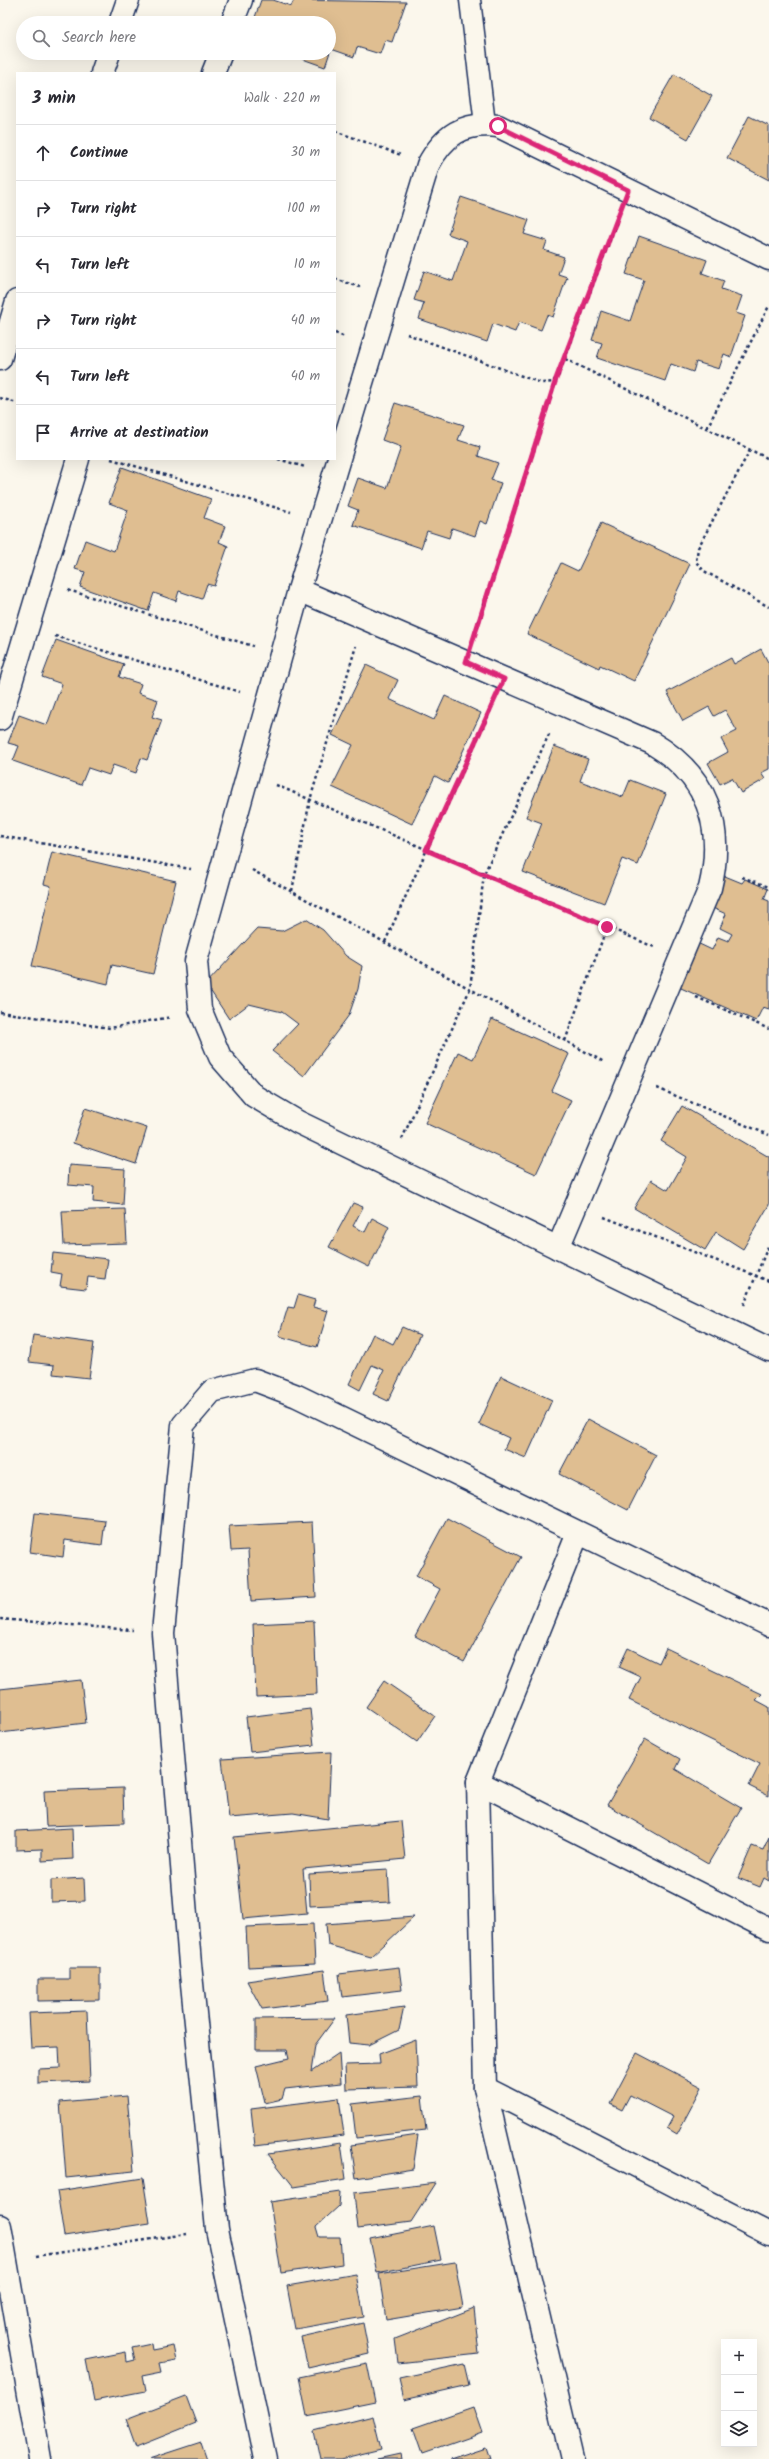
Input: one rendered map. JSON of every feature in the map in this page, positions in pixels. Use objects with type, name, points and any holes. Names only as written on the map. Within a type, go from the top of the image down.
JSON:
[{"type":"street","points":[[122,16],[128,0]]},
{"type":"street","points":[[235,16],[241,0]]},
{"type":"street","points":[[102,72],[107,60]]},
{"type":"street","points":[[213,72],[218,60]]},
{"type":"street","points":[[769,259],[498,126],[485,124],[471,126],[447,138],[437,148],[428,165],[381,324],[299,590],[196,961],[200,1009],[220,1057],[254,1096],[298,1122],[769,1350]]},
{"type":"street","points":[[0,359],[16,304]]},
{"type":"street","points":[[0,719],[78,460]]},
{"type":"street","points":[[299,590],[652,743],[669,753],[684,767],[707,801],[713,822],[716,844],[715,866],[710,888],[558,1248]]},
{"type":"street","points":[[265,2459],[217,2229],[190,1964],[163,1633],[183,1425],[212,1391],[255,1380],[297,1396],[769,1624]]},
{"type":"street","points":[[572,2459],[485,2088],[478,1782],[578,1533]]},
{"type":"street","points":[[478,1782],[769,1929]]},
{"type":"street","points":[[485,2088],[769,2234]]},
{"type":"street","points":[[0,2226],[40,2459]]},
{"type":"lane","points":[[470,0],[485,124]]},
{"type":"path","points":[[336,131],[428,165]]},
{"type":"path","points":[[466,662],[556,379],[565,359],[628,190]]},
{"type":"path","points":[[707,428],[769,306]]},
{"type":"path","points":[[381,324],[541,383],[547,384],[556,379]]},
{"type":"path","points":[[565,359],[769,458]]},
{"type":"path","points":[[0,398],[16,403]]},
{"type":"path","points":[[750,450],[698,548],[696,562],[704,571],[769,607]]},
{"type":"path","points":[[114,460],[320,521]]},
{"type":"path","points":[[41,582],[282,655]]},
{"type":"path","points":[[292,891],[310,800],[364,618]]},
{"type":"path","points":[[28,628],[269,701]]},
{"type":"path","points":[[385,942],[504,679]]},
{"type":"path","points":[[389,1166],[470,989],[484,874],[563,704]]},
{"type":"path","points":[[248,774],[680,958]]},
{"type":"path","points":[[0,836],[223,864],[292,891],[630,1077],[769,1136]]},
{"type":"path","points":[[565,1041],[607,927]]},
{"type":"path","points":[[669,985],[769,1029]]},
{"type":"path","points":[[0,1012],[110,1028],[166,1018],[200,1009]]},
{"type":"path","points":[[576,1206],[769,1281]]},
{"type":"path","points":[[734,1333],[755,1276],[769,1244]]},
{"type":"path","points":[[0,1619],[163,1633]]},
{"type":"path","points":[[6,2260],[217,2229]]},
{"type":"building","points":[[261,0],[273,0],[291,6],[294,0],[406,2],[392,42],[385,40],[380,54],[357,47],[354,57],[336,51],[336,16],[255,16]]},
{"type":"building","points":[[306,60],[327,60],[325,67]]},
{"type":"building","points":[[674,74],[712,96],[688,139],[649,117]]},
{"type":"building","points":[[749,116],[769,126],[769,180],[727,158]]},
{"type":"building","points":[[461,197],[529,220],[524,234],[547,241],[544,250],[564,257],[558,274],[567,277],[553,317],[547,315],[541,330],[519,322],[515,332],[493,324],[487,342],[419,319],[424,303],[414,300],[424,271],[453,281],[467,241],[448,234]]},
{"type":"building","points":[[639,236],[707,260],[702,273],[724,281],[721,289],[742,296],[736,313],[745,316],[731,357],[724,354],[719,369],[696,362],[693,372],[671,364],[665,381],[597,358],[602,343],[592,340],[601,311],[630,321],[644,280],[626,274]]},
{"type":"building","points":[[395,403],[464,425],[458,440],[480,447],[478,456],[498,463],[491,480],[501,483],[487,524],[480,521],[475,536],[452,528],[449,538],[427,531],[421,548],[353,525],[358,510],[348,506],[358,478],[387,488],[401,447],[382,440]]},
{"type":"building","points":[[122,467],[211,499],[204,518],[225,526],[219,542],[228,546],[214,586],[207,584],[202,599],[179,591],[176,601],[154,593],[148,611],[80,587],[85,572],[75,569],[85,540],[114,551],[128,510],[109,503]]},
{"type":"building","points":[[601,523],[690,564],[634,681],[600,665],[599,668],[527,634],[561,563],[578,571]]},
{"type":"building","points":[[56,640],[124,664],[119,677],[141,684],[138,693],[158,700],[152,717],[162,720],[147,760],[141,758],[136,773],[113,765],[109,775],[88,768],[81,785],[13,761],[19,746],[8,743],[19,715],[47,725],[62,684],[42,677]]},
{"type":"building","points":[[761,649],[769,664],[769,769],[761,773],[765,779],[741,793],[732,778],[720,784],[708,763],[728,752],[721,739],[737,731],[725,710],[714,716],[709,707],[683,721],[667,692],[731,658],[734,664]]},
{"type":"building","points":[[366,665],[398,680],[389,699],[434,720],[445,696],[481,713],[448,783],[435,776],[412,824],[332,787],[353,745],[332,735]]},
{"type":"building","points":[[554,746],[588,759],[580,781],[623,797],[630,780],[666,794],[638,865],[622,859],[604,903],[523,872],[542,823],[526,817]]},
{"type":"building","points":[[52,852],[176,881],[153,974],[112,965],[108,984],[32,966],[51,886],[44,884]]},
{"type":"building","points":[[720,874],[742,883],[745,879],[768,889],[764,899],[769,901],[769,1009],[763,1007],[756,1021],[674,985],[693,941],[712,950],[718,937],[728,941],[732,934],[720,928],[726,914],[706,905]]},
{"type":"building","points":[[306,919],[323,930],[346,956],[362,966],[358,989],[349,1015],[304,1076],[272,1051],[298,1024],[282,1012],[249,1004],[229,1019],[206,984],[257,929],[282,931]]},
{"type":"building","points":[[492,1019],[569,1054],[552,1091],[571,1100],[536,1174],[425,1123],[458,1052],[473,1059]]},
{"type":"building","points":[[682,1106],[769,1157],[769,1205],[743,1249],[716,1232],[705,1250],[634,1208],[651,1180],[668,1190],[687,1157],[661,1141]]},
{"type":"building","points":[[85,1108],[147,1128],[136,1164],[73,1143]]},
{"type":"building","points":[[69,1165],[125,1169],[123,1205],[93,1202],[94,1187],[68,1185]]},
{"type":"building","points":[[353,1203],[363,1207],[353,1226],[365,1232],[372,1218],[389,1227],[369,1267],[329,1247]]},
{"type":"building","points":[[125,1209],[127,1243],[64,1245],[62,1211]]},
{"type":"building","points":[[53,1253],[108,1259],[105,1279],[88,1277],[86,1289],[60,1286],[62,1274],[51,1272]]},
{"type":"building","points":[[298,1295],[315,1300],[313,1307],[328,1311],[317,1347],[279,1336],[288,1307],[294,1308]]},
{"type":"building","points":[[402,1327],[420,1335],[388,1401],[373,1394],[384,1370],[372,1365],[360,1390],[349,1384],[373,1334],[393,1344]]},
{"type":"building","points":[[33,1335],[94,1343],[89,1378],[53,1374],[54,1365],[29,1362]]},
{"type":"building","points":[[501,1376],[552,1400],[526,1458],[504,1449],[509,1438],[479,1424]]},
{"type":"building","points":[[588,1419],[656,1455],[628,1510],[559,1474]]},
{"type":"building","points":[[35,1513],[105,1521],[102,1545],[65,1540],[63,1557],[30,1552]]},
{"type":"building","points":[[447,1518],[521,1557],[464,1662],[415,1636],[440,1589],[416,1576]]},
{"type":"building","points":[[312,1522],[316,1597],[251,1601],[248,1550],[231,1551],[229,1526]]},
{"type":"building","points":[[314,1621],[317,1694],[256,1697],[253,1624]]},
{"type":"building","points":[[628,1648],[659,1663],[666,1648],[762,1694],[756,1700],[769,1707],[769,1796],[749,1786],[760,1764],[629,1700],[641,1677],[619,1667]]},
{"type":"building","points":[[81,1680],[86,1723],[0,1733],[0,1689]]},
{"type":"building","points":[[384,1681],[435,1716],[417,1742],[366,1707]]},
{"type":"building","points":[[310,1709],[314,1745],[250,1752],[246,1717]]},
{"type":"building","points":[[645,1739],[680,1759],[675,1769],[741,1808],[708,1864],[607,1805]]},
{"type":"building","points":[[331,1752],[328,1819],[293,1813],[229,1818],[222,1759]]},
{"type":"building","points":[[123,1788],[124,1823],[46,1826],[44,1791]]},
{"type":"building","points":[[401,1821],[405,1859],[303,1869],[307,1913],[243,1919],[234,1837]]},
{"type":"building","points":[[72,1828],[73,1859],[42,1861],[42,1849],[16,1850],[16,1831]]},
{"type":"building","points":[[769,1837],[769,1881],[764,1878],[760,1887],[738,1878],[752,1846],[763,1850]]},
{"type":"building","points":[[388,1869],[390,1902],[310,1906],[309,1874]]},
{"type":"building","points":[[84,1878],[85,1901],[51,1902],[51,1880]]},
{"type":"building","points":[[414,1917],[371,1957],[328,1945],[326,1924]]},
{"type":"building","points":[[313,1924],[315,1964],[248,1967],[246,1927]]},
{"type":"building","points":[[399,1967],[402,1990],[342,1997],[339,1974]]},
{"type":"building","points":[[69,1968],[100,1968],[100,2000],[38,2001],[38,1979],[69,1979]]},
{"type":"building","points":[[324,1970],[328,2001],[262,2009],[247,1981]]},
{"type":"building","points":[[404,2007],[399,2030],[369,2045],[349,2043],[346,2015]]},
{"type":"building","points":[[87,2011],[90,2081],[38,2083],[38,2069],[60,2068],[59,2047],[31,2048],[29,2013]]},
{"type":"building","points":[[335,2018],[315,2045],[311,2072],[339,2053],[341,2083],[285,2089],[282,2099],[265,2103],[256,2066],[289,2058],[287,2050],[256,2050],[256,2019]]},
{"type":"building","points":[[416,2040],[418,2087],[346,2089],[345,2065],[380,2064],[379,2054]]},
{"type":"building","points":[[637,2053],[702,2087],[677,2134],[667,2128],[673,2117],[630,2095],[622,2110],[610,2104]]},
{"type":"building","points":[[127,2096],[134,2171],[66,2178],[60,2102]]},
{"type":"building","points":[[422,2096],[426,2130],[356,2138],[352,2104]]},
{"type":"building","points":[[339,2098],[344,2135],[255,2146],[251,2109]]},
{"type":"building","points":[[418,2135],[413,2169],[356,2178],[351,2145]]},
{"type":"building","points":[[341,2143],[346,2179],[294,2187],[268,2154]]},
{"type":"building","points":[[143,2178],[150,2223],[64,2236],[57,2191]]},
{"type":"building","points":[[436,2183],[411,2222],[358,2229],[354,2193]]},
{"type":"building","points":[[340,2192],[339,2206],[316,2227],[319,2237],[340,2237],[342,2264],[281,2273],[270,2202]]},
{"type":"building","points":[[434,2226],[441,2260],[377,2273],[370,2239]]},
{"type":"building","points":[[455,2262],[463,2307],[386,2320],[379,2274]]},
{"type":"building","points":[[356,2274],[364,2317],[295,2329],[287,2286]]},
{"type":"building","points":[[474,2308],[479,2354],[398,2363],[395,2339]]},
{"type":"building","points":[[363,2323],[369,2354],[308,2368],[301,2337]]},
{"type":"building","points":[[151,2344],[152,2350],[173,2346],[176,2360],[160,2363],[162,2372],[142,2376],[145,2391],[94,2401],[86,2360],[126,2352],[127,2362],[135,2360],[132,2348]]},
{"type":"building","points":[[367,2363],[375,2402],[307,2416],[299,2377]]},
{"type":"building","points":[[464,2364],[469,2385],[404,2400],[399,2378]]},
{"type":"building","points":[[186,2396],[196,2423],[136,2447],[126,2419]]},
{"type":"building","points":[[473,2407],[482,2433],[422,2454],[413,2428]]},
{"type":"building","points":[[373,2416],[381,2449],[340,2459],[320,2459],[314,2431]]},
{"type":"building","points":[[201,2442],[207,2459],[149,2459]]},
{"type":"building","points":[[486,2447],[490,2459],[450,2459]]},
{"type":"building","points":[[400,2454],[401,2459],[377,2459]]},
{"type":"route","points":[[498,126],[628,190],[565,359],[556,379],[466,662],[504,679],[426,850],[607,927]]}]
